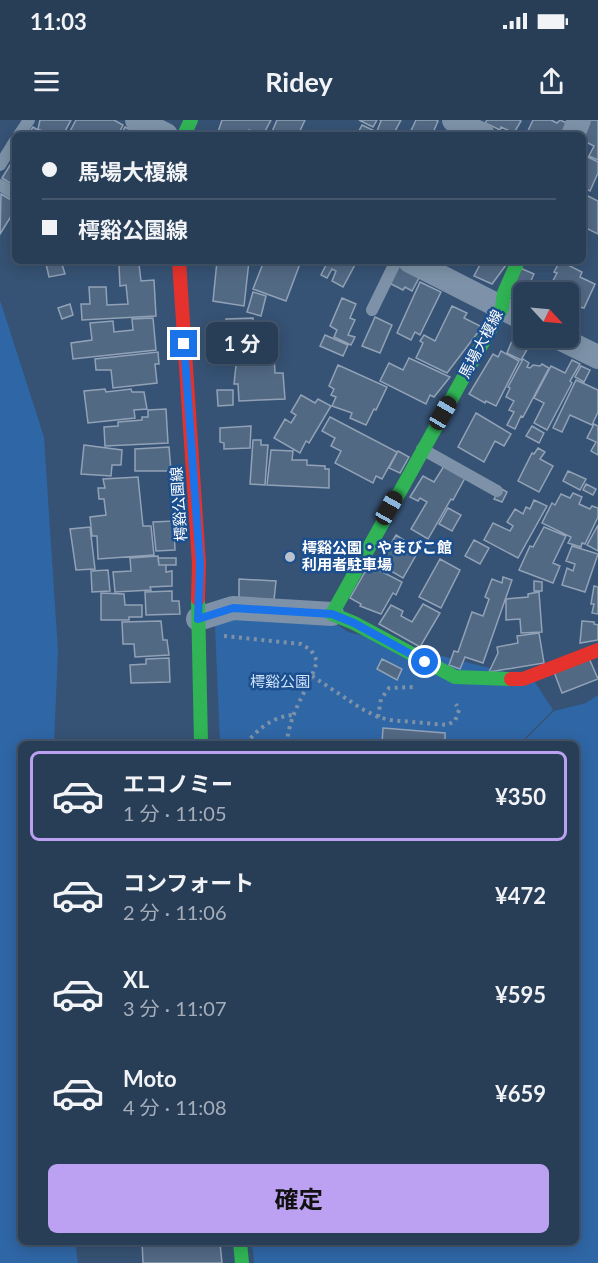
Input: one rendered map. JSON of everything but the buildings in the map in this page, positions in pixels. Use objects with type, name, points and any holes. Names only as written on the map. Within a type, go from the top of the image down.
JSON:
[{"type":"street","points":[[137,120],[160,132]]},
{"type":"street","points":[[454,120],[477,132]]},
{"type":"street","name":"樗谿公園線","points":[[179,264],[200,564],[198,626],[201,741]]},
{"type":"street","points":[[415,264],[513,314]]},
{"type":"street","name":"馬場大榎線","points":[[332,614],[502,308],[504,293],[517,264]]},
{"type":"street","points":[[579,348],[598,357]]},
{"type":"street","points":[[198,626],[233,608],[332,614],[354,623],[455,677],[523,679],[598,650]]},
{"type":"street","points":[[240,1245],[242,1263]]},
{"type":"lane","points":[[0,165],[12,146]]},
{"type":"lane","points":[[372,310],[409,264]]},
{"type":"lane","points":[[422,449],[497,491]]},
{"type":"path","points":[[198,626],[301,644],[311,650],[316,661],[312,676],[292,715],[288,728],[288,741]]},
{"type":"path","points":[[312,676],[362,709],[390,720],[447,725],[455,722],[459,710],[454,701]]},
{"type":"path","points":[[378,717],[381,699],[390,688],[400,686],[423,688]]},
{"type":"path","points":[[249,741],[270,722],[282,716],[292,715]]},
{"type":"green space","points":[[0,300],[44,437],[58,651],[54,741],[18,741],[18,1245],[75,1245],[78,1263],[0,1263]]},
{"type":"green space","name":"樗谿公園","points":[[232,616],[333,622],[348,632],[533,679],[553,710],[522,741],[220,741],[215,626]]},
{"type":"green space","points":[[598,695],[598,1263],[254,1263],[252,1245],[579,1245],[579,741],[524,741],[554,711],[586,703]]},
{"type":"traffic: fast","points":[[185,132],[191,120]]},
{"type":"traffic: fast","points":[[511,679],[455,677],[354,623],[332,614],[502,308],[504,293],[517,264]]},
{"type":"traffic: fast","points":[[198,599],[201,741]]},
{"type":"traffic: fast","points":[[240,1245],[242,1263]]},
{"type":"traffic: jam","points":[[179,264],[199,564],[198,599]]},
{"type":"traffic: jam","points":[[511,679],[523,679],[598,650]]},
{"type":"place","name":"樗谿公園・やまびこ館 利用者駐車場","points":[[290,557]]},
{"type":"route","points":[[184,344],[200,564],[198,619],[233,608],[332,614],[354,623],[425,662]]}]
